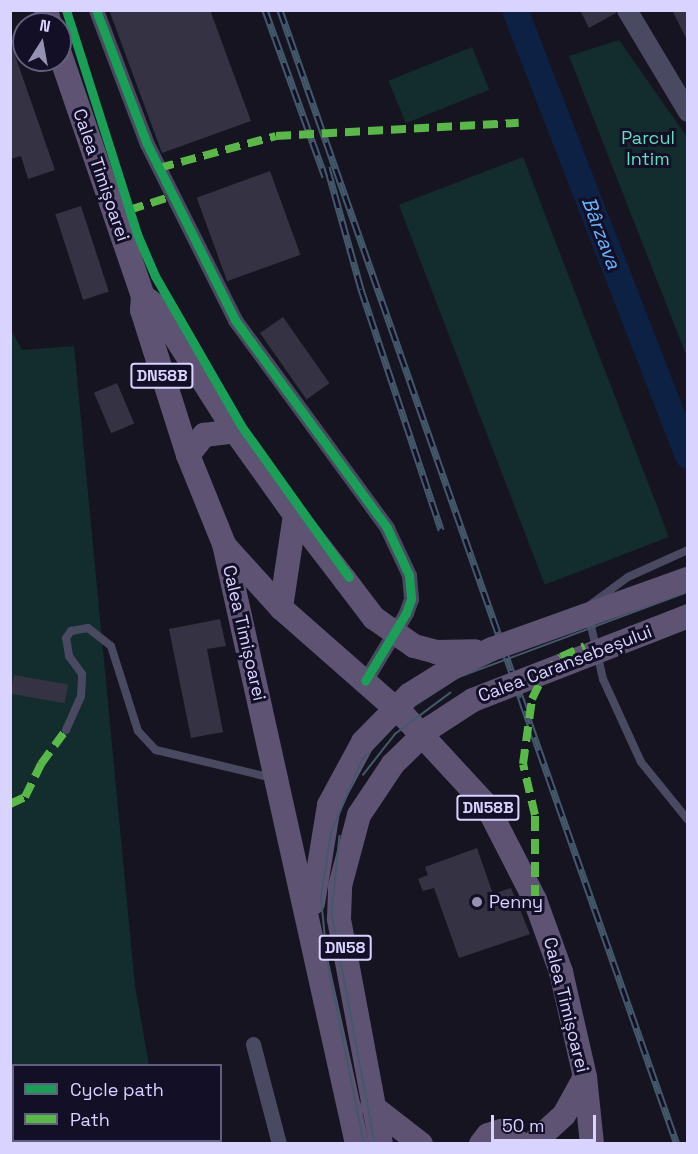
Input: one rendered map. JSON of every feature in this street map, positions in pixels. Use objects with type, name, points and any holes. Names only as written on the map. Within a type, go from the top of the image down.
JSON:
[{"type":"main road","name":"Calea Timișoarei","points":[[66,72],[143,296],[142,310],[188,455],[224,544],[315,938],[357,1143]]},
{"type":"main road","name":"Calea Timișoarei","points":[[143,296],[155,305],[235,431],[295,515],[374,618],[414,646],[451,653],[492,649]]},
{"type":"main road","points":[[188,455],[204,435],[235,431]]},
{"type":"main road","points":[[281,608],[295,515]]},
{"type":"main road","name":"Calea Timișoarei","points":[[224,544],[281,608],[365,681],[471,784],[508,841],[554,951],[585,1077],[592,1143]]},
{"type":"main road","points":[[258,583],[286,575]]},
{"type":"main road","name":"Calea Caransebeșului","points":[[315,938],[313,889],[321,830],[339,783],[363,742],[409,695],[492,649],[687,579]]},
{"type":"main road","name":"Calea Caransebeșului","points":[[381,1143],[372,1106],[339,920],[340,886],[359,815],[393,764],[430,728],[473,700],[687,616]]},
{"type":"main road","points":[[532,1143],[564,1115],[585,1077]]},
{"type":"main road","points":[[372,1106],[421,1143]]},
{"type":"main road","points":[[481,1143],[501,1131],[521,1143]]},
{"type":"street","points":[[96,10],[147,144],[235,320],[387,528],[410,575],[411,599],[406,613],[365,681]]},
{"type":"street","points":[[627,10],[687,112]]},
{"type":"street","points":[[253,1044],[279,1143]]},
{"type":"lane","points":[[687,550],[628,577],[590,604],[588,628],[603,679],[641,762],[687,820]]},
{"type":"lane","points":[[66,730],[81,696],[82,674],[69,656],[66,638],[71,631],[88,628],[111,646],[138,731],[156,750],[278,779]]},
{"type":"green space","name":"Parcul Intim","points":[[619,40],[687,137],[687,357],[569,56]]},
{"type":"green space","points":[[472,47],[489,90],[406,123],[389,81]]},
{"type":"green space","points":[[523,157],[669,537],[545,585],[399,205]]},
{"type":"green space","points":[[10,328],[22,350],[74,346],[135,986],[149,1064],[12,1064],[12,1142],[162,1143],[11,1143]]},
{"type":"building","points":[[109,10],[210,10],[251,121],[162,153]]},
{"type":"building","points":[[580,10],[615,10],[616,13],[589,28]]},
{"type":"building","points":[[672,10],[687,10],[687,40]]},
{"type":"building","points":[[10,41],[12,72],[21,72],[55,170],[28,179],[21,156],[10,159]]},
{"type":"building","points":[[270,171],[300,255],[227,281],[197,198]]},
{"type":"building","points":[[81,206],[109,292],[83,300],[55,214]]},
{"type":"building","points":[[283,317],[329,383],[307,399],[260,333]]},
{"type":"building","points":[[117,383],[134,424],[111,433],[94,393]]},
{"type":"building","points":[[220,619],[226,646],[207,649],[223,732],[191,738],[169,629]]},
{"type":"building","points":[[14,675],[68,685],[65,703],[11,694]]},
{"type":"building","name":"Penny","points":[[477,848],[493,894],[511,888],[530,934],[459,958],[434,888],[423,891],[418,879],[428,875],[425,867]]},
{"type":"waterway","name":"Bârzava","points":[[515,10],[688,456]]},
{"type":"tram line","points":[[364,1144],[327,960],[321,898],[331,833],[362,760],[411,708],[459,677],[688,592]]},
{"type":"tram line","points":[[363,775],[395,734],[450,693]]},
{"type":"tram line","points":[[340,836],[332,912],[375,1144]]},
{"type":"railway","points":[[265,10],[325,177]]},
{"type":"railway","points":[[280,10],[677,1144]]},
{"type":"railway","points":[[327,167],[361,289],[441,530]]},
{"type":"marked path","points":[[159,168],[276,136],[519,123]]},
{"type":"marked path","points":[[129,210],[173,196]]},
{"type":"marked path","points":[[535,900],[535,815],[523,764],[532,699],[544,674],[561,657],[585,646]]},
{"type":"marked path","points":[[10,804],[25,797],[41,764],[66,730]]},
{"type":"cycle path","points":[[66,10],[137,234],[155,276],[242,427],[349,577]]},
{"type":"cycle path","points":[[96,10],[147,144],[235,320],[387,528],[409,575],[411,599],[406,613],[365,681]]},
{"type":"place","name":"Penny","points":[[477,902]]}]
